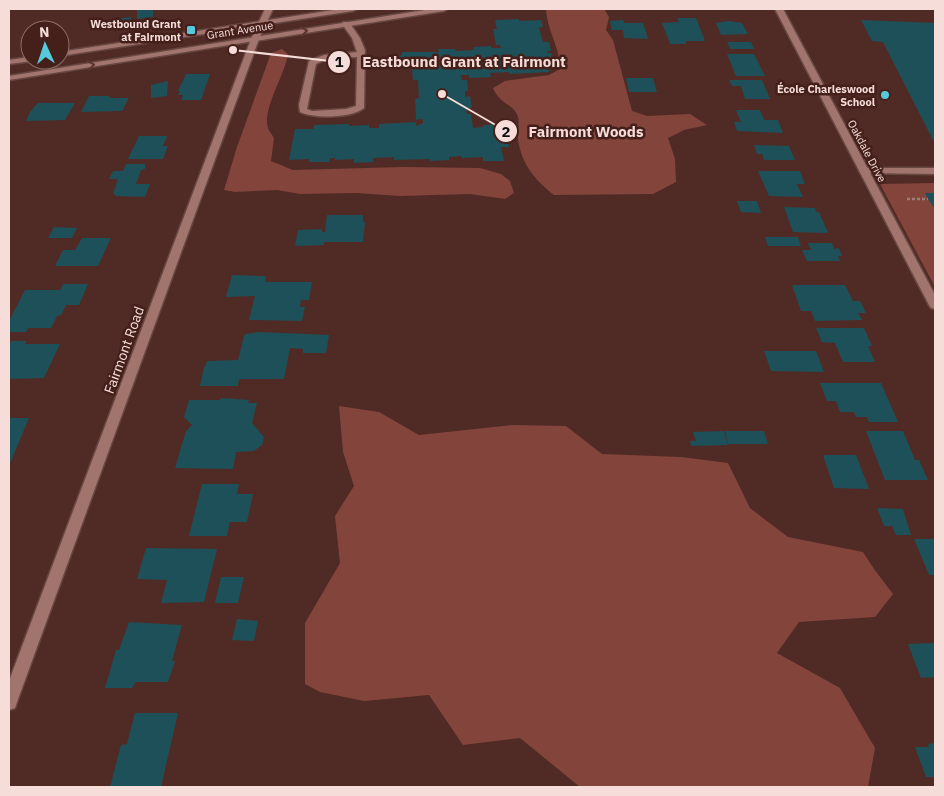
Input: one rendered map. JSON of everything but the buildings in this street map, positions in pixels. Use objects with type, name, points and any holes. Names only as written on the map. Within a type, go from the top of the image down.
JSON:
[{"type":"street","name":"Fairmont Road","points":[[9,702],[255,39],[269,9]]},
{"type":"street","name":"Grant Avenue","points":[[70,52],[354,9]]},
{"type":"street","name":"Grant Avenue","points":[[9,78],[444,9]]},
{"type":"street","name":"Oakdale Drive","points":[[779,9],[935,305]]},
{"type":"street","points":[[346,24],[353,32],[361,49],[361,54],[360,108],[347,112],[311,114],[305,112],[303,105],[312,63],[324,57],[361,54]]},
{"type":"street","points":[[864,171],[935,170]]},
{"type":"path","points":[[907,199],[928,199]]},
{"type":"shaded area","points":[[546,9],[604,9],[609,17],[606,30],[613,40],[632,111],[647,116],[690,114],[707,125],[684,130],[668,138],[675,159],[676,182],[653,194],[554,195],[530,171],[520,149],[518,137],[519,123],[516,112],[499,98],[493,88],[505,81],[549,75],[560,69],[558,53]]},
{"type":"shaded area","points":[[282,49],[288,54],[268,111],[267,120],[268,128],[274,138],[271,161],[293,170],[403,167],[480,168],[501,174],[510,181],[514,193],[505,199],[470,194],[400,196],[356,193],[300,194],[277,190],[235,192],[224,190],[237,147],[271,53]]},
{"type":"shaded area","points":[[935,183],[935,287],[880,184]]},
{"type":"shaded area","points":[[339,406],[379,412],[419,435],[512,425],[566,426],[602,454],[681,457],[728,463],[750,508],[788,537],[863,552],[893,594],[875,617],[799,622],[777,653],[840,688],[875,748],[868,787],[580,787],[520,738],[463,745],[429,695],[364,701],[320,692],[305,684],[305,623],[340,563],[335,516],[354,486],[343,452]]},
{"type":"place","name":"Westbound Grant at Fairmont","points":[[191,30]]},
{"type":"place","name":"Eastbound Grant at Fairmont","points":[[233,50]]},
{"type":"place","name":"Fairmont Woods","points":[[442,94]]},
{"type":"place","name":"École Charleswood School","points":[[885,95]]}]
